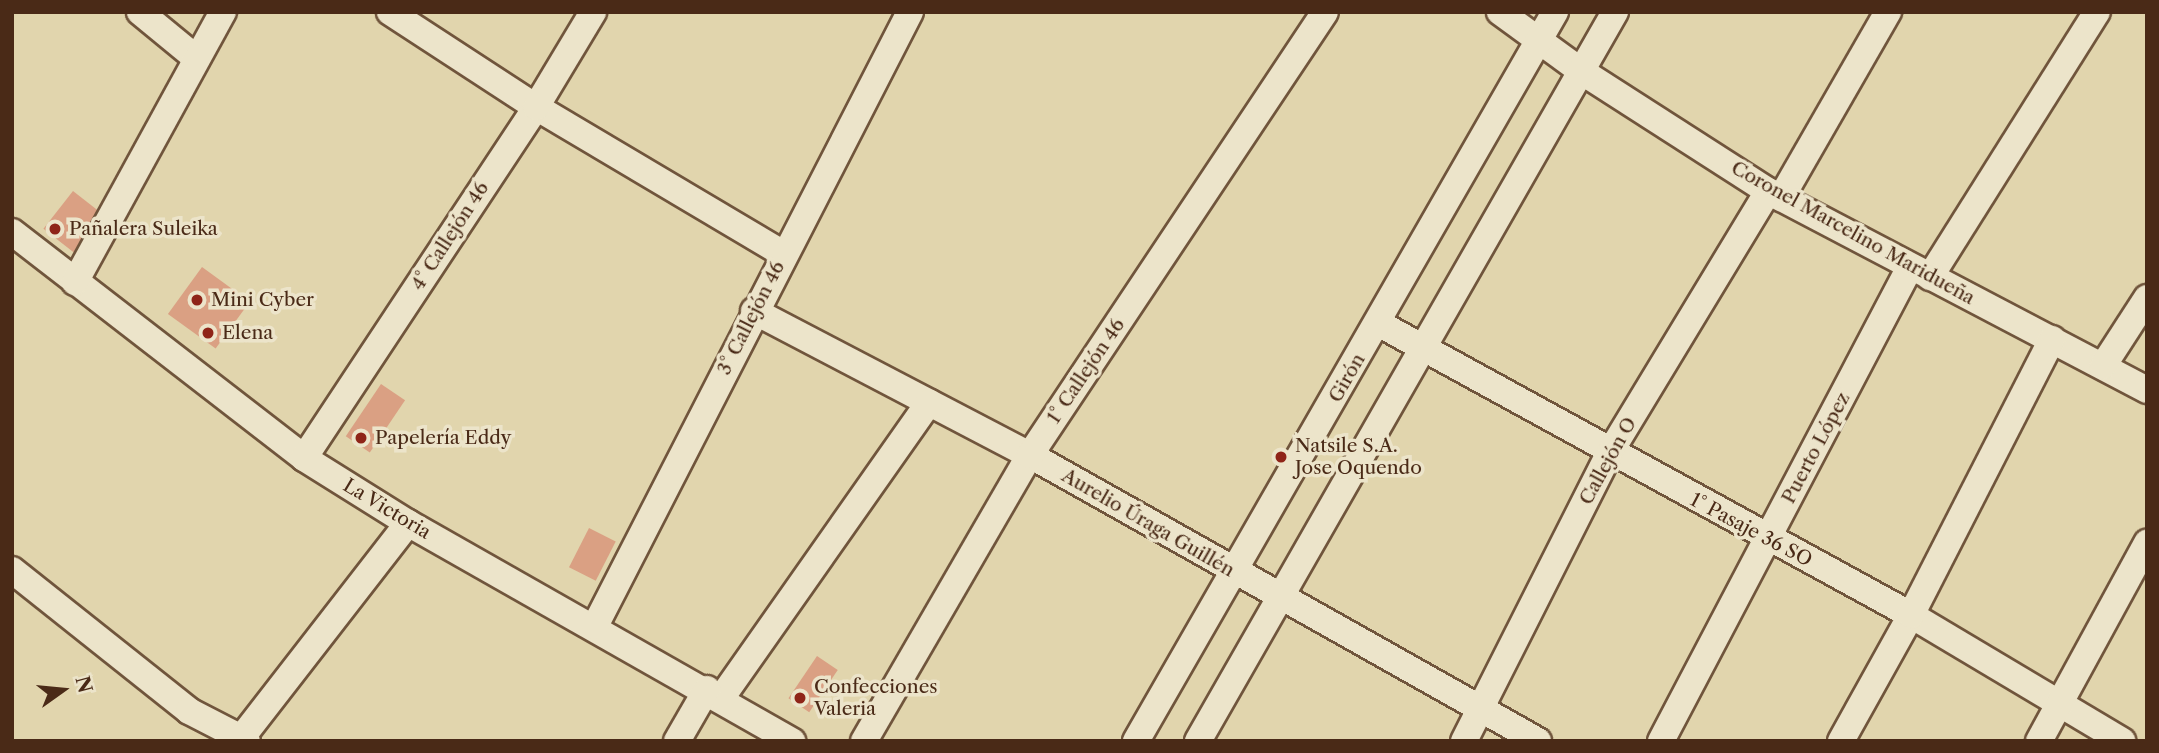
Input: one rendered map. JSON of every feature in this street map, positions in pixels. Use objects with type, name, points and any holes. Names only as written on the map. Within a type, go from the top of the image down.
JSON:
[{"type":"street","points":[[140,12],[196,58]]},
{"type":"street","points":[[75,282],[223,12]]},
{"type":"street","points":[[390,12],[536,107],[784,254]]},
{"type":"street","name":"4° Callejón 46","points":[[304,458],[536,107],[593,12]]},
{"type":"street","name":"3° Callejón 46","points":[[595,626],[754,311],[910,12]]},
{"type":"street","name":"1° Callejón 46","points":[[864,741],[1030,455],[1325,12]]},
{"type":"street","name":"Coronel Marcelino Maridueña","points":[[1500,12],[1581,71],[1774,194],[2147,390]]},
{"type":"street","name":"Girón","points":[[1136,741],[1236,573],[1555,12]]},
{"type":"street","points":[[1198,741],[1615,12]]},
{"type":"street","name":"Callejón O","points":[[1464,741],[1609,453],[1888,12]]},
{"type":"street","name":"Puerto López","points":[[1661,741],[1768,540],[1920,272],[2097,12]]},
{"type":"street","name":"La Victoria","points":[[12,232],[304,458],[408,523],[714,693],[792,741]]},
{"type":"street","points":[[2103,366],[2147,298]]},
{"type":"street","name":"Aurelio Úraga Guillén","points":[[754,311],[1030,455],[1279,599],[1538,741]]},
{"type":"street","name":"1° Pasaje 36 SO","points":[[1378,323],[1609,453],[1911,615],[2122,741]]},
{"type":"street","points":[[1841,741],[1911,615],[2052,340]]},
{"type":"street","points":[[677,741],[929,402]]},
{"type":"street","points":[[12,569],[189,711],[242,740],[408,523]]},
{"type":"street","points":[[2039,741],[2147,543]]},
{"type":"building","points":[[73,191],[104,215],[74,253],[43,229]]},
{"type":"building","points":[[202,267],[250,302],[216,349],[168,314]]},
{"type":"building","points":[[381,384],[405,400],[370,452],[346,436]]},
{"type":"building","points":[[589,528],[616,542],[596,581],[569,567]]},
{"type":"building","points":[[817,656],[838,670],[809,712],[788,698]]},
{"type":"place","name":"Pañalera Suleika","points":[[55,229]]},
{"type":"place","name":"Mini Cyber","points":[[197,300]]},
{"type":"place","name":"Elena","points":[[208,333]]},
{"type":"place","name":"Papelería Eddy","points":[[361,438]]},
{"type":"place","name":"Natsile S.A. Jose Oquendo","points":[[1281,457]]},
{"type":"place","name":"Confecciones Valeria","points":[[800,698]]}]
